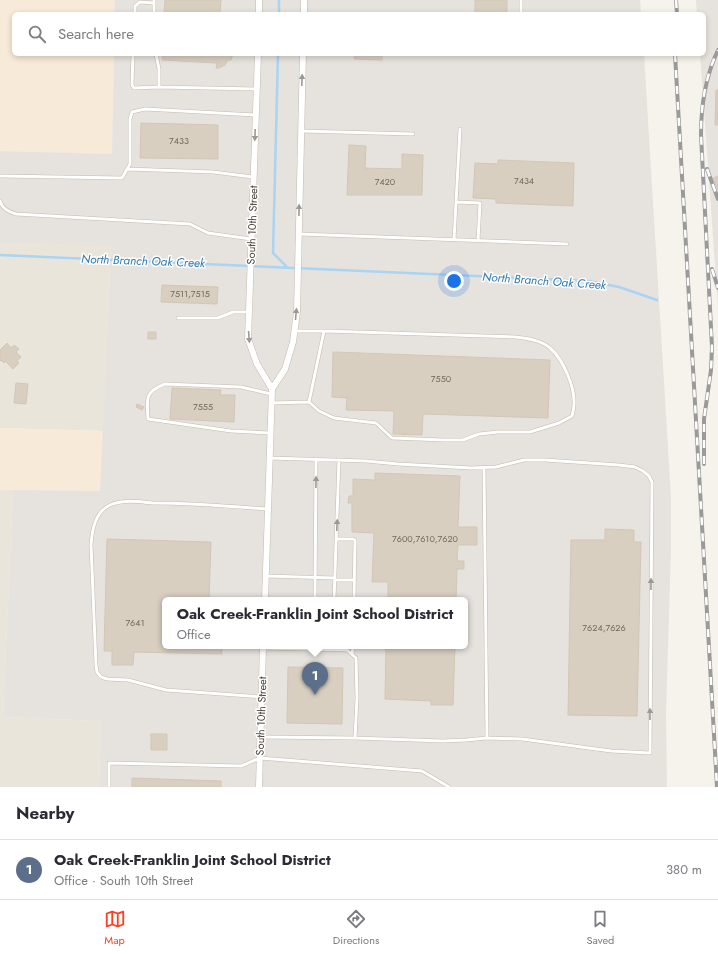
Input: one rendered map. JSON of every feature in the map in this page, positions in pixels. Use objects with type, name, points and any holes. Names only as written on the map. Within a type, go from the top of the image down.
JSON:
[{"type":"street","points":[[259,0],[259,12]]},
{"type":"street","points":[[304,0],[304,12]]},
{"type":"street","name":"South 10th Street","points":[[258,56],[248,339],[257,364],[272,392]]},
{"type":"street","points":[[265,597],[270,403],[272,392],[285,370],[293,342],[297,312],[303,56]]},
{"type":"street","name":"South 10th Street","points":[[260,787],[263,649]]},
{"type":"lane","points":[[521,0],[521,12]]},
{"type":"lane","points":[[135,12],[135,6],[140,2],[154,2]]},
{"type":"lane","points":[[133,56],[132,86],[134,88],[159,86],[256,89]]},
{"type":"lane","points":[[156,56],[159,69],[159,86]]},
{"type":"lane","points":[[0,176],[122,178],[130,164],[130,119],[132,112],[145,108],[256,115]]},
{"type":"lane","points":[[454,240],[460,129]]},
{"type":"lane","points":[[301,130],[413,134]]},
{"type":"lane","points":[[127,169],[212,172],[253,177]]},
{"type":"lane","points":[[0,201],[1,205],[8,212],[16,214],[190,224],[208,233],[251,239]]},
{"type":"lane","points":[[456,202],[480,203],[478,241]]},
{"type":"lane","points":[[299,234],[567,244]]},
{"type":"lane","points":[[178,318],[218,318],[233,312],[249,312]]},
{"type":"lane","points":[[270,403],[309,402],[319,411],[334,418],[376,423],[392,438],[463,440],[479,434],[498,432],[530,432],[559,423],[572,416],[575,404],[570,379],[560,361],[550,348],[532,339],[515,337],[294,331]]},
{"type":"lane","points":[[309,402],[324,331]]},
{"type":"lane","points":[[270,433],[231,431],[148,419],[148,402],[149,393],[156,387],[165,384],[241,387],[272,392]]},
{"type":"lane","points":[[261,737],[443,741],[487,738],[522,739],[611,751],[650,753],[652,482],[643,470],[619,465],[524,460],[496,467],[484,468],[366,461],[269,458]]},
{"type":"lane","points":[[315,597],[316,459]]},
{"type":"lane","points":[[334,597],[339,460]]},
{"type":"lane","points":[[484,468],[487,738]]},
{"type":"lane","points":[[262,697],[166,690],[128,680],[107,679],[101,677],[97,672],[96,665],[91,545],[92,530],[98,517],[110,505],[124,502],[175,503],[267,509]]},
{"type":"lane","points":[[336,539],[355,540],[354,597]]},
{"type":"lane","points":[[266,576],[315,577],[354,580]]},
{"type":"lane","points":[[340,649],[347,650],[356,658],[357,698],[354,738]]},
{"type":"lane","points":[[352,654],[353,649]]},
{"type":"lane","points":[[109,787],[110,762],[241,766],[260,758],[422,770],[449,787]]},
{"type":"shaded area","points":[[0,0],[115,0],[114,12],[12,12],[12,56],[114,56],[112,154],[0,151]]},
{"type":"shaded area","points":[[115,0],[640,0],[641,12],[114,12]]},
{"type":"shaded area","points":[[696,0],[718,0],[718,308],[700,56],[706,56],[706,12],[697,12]]},
{"type":"shaded area","points":[[114,56],[644,56],[671,497],[666,714],[667,787],[99,787],[101,721],[3,717],[13,490],[100,491],[111,245],[0,243],[0,151],[112,154]]},
{"type":"shaded area","points":[[0,243],[111,244],[103,431],[0,428]]},
{"type":"shaded area","points":[[0,428],[103,431],[100,491],[0,490]]},
{"type":"shaded area","points":[[0,490],[13,490],[3,717],[101,721],[99,787],[0,787]]},
{"type":"building","points":[[165,0],[221,0],[220,12],[164,12]]},
{"type":"building","points":[[475,0],[507,0],[507,12],[475,12]]},
{"type":"building","points":[[163,56],[232,56],[231,60],[228,60],[225,65],[219,68],[216,68],[217,63],[162,60]]},
{"type":"building","points":[[355,56],[382,56],[382,60],[354,59]]},
{"type":"building","points":[[716,90],[718,90],[718,125],[715,125]]},
{"type":"building","points":[[141,123],[218,125],[218,159],[140,158]]},
{"type":"building","points":[[349,145],[366,146],[365,168],[402,169],[402,154],[423,155],[422,195],[347,195]]},
{"type":"building","points":[[498,160],[574,163],[573,206],[496,203],[496,199],[473,198],[475,163],[498,164]]},
{"type":"building","points":[[718,176],[718,190],[713,178]]},
{"type":"building","points":[[162,285],[218,287],[217,304],[161,302]]},
{"type":"building","points":[[148,332],[156,332],[156,339],[148,339]]},
{"type":"building","points":[[7,343],[11,348],[14,345],[19,349],[16,352],[21,357],[17,361],[19,363],[13,369],[5,361],[4,363],[1,360],[0,361],[0,350]]},
{"type":"building","points":[[333,352],[550,360],[548,418],[423,414],[422,435],[393,434],[394,411],[346,410],[347,398],[332,397]]},
{"type":"building","points":[[16,383],[28,384],[26,404],[14,403]]},
{"type":"building","points":[[172,388],[221,390],[220,395],[235,395],[234,422],[170,419]]},
{"type":"building","points":[[137,404],[144,407],[142,410],[136,407]]},
{"type":"building","points":[[375,473],[460,476],[458,527],[477,527],[477,545],[458,545],[457,561],[464,561],[464,569],[457,569],[456,597],[388,597],[388,582],[372,582],[374,533],[352,532],[352,503],[348,503],[349,496],[353,496],[353,479],[375,480]]},
{"type":"building","points":[[605,529],[634,530],[634,542],[641,542],[637,716],[568,715],[571,540],[605,540]]},
{"type":"building","points":[[107,539],[211,542],[209,597],[162,597],[162,649],[222,649],[222,654],[134,652],[133,665],[112,665],[112,651],[104,651]]},
{"type":"building","points":[[386,649],[455,649],[453,705],[431,705],[431,701],[385,699]]},
{"type":"building","points":[[288,667],[343,668],[342,724],[287,723]]},
{"type":"building","points":[[151,734],[167,734],[167,750],[151,750]]},
{"type":"building","points":[[132,778],[221,781],[221,787],[132,787]]},
{"type":"waterway","name":"North Branch Oak Creek","points":[[279,0],[279,12]]},
{"type":"waterway","name":"North Branch Oak Creek","points":[[278,56],[273,253],[286,266]]},
{"type":"waterway","name":"North Branch Oak Creek","points":[[0,255],[588,281],[619,287],[657,300]]},
{"type":"railway","points":[[676,0],[677,12]]},
{"type":"railway","points":[[704,464],[704,419],[711,370],[712,347],[701,124],[707,81],[718,50]]},
{"type":"railway","points":[[675,56],[717,787]]},
{"type":"railway","points":[[707,169],[718,199]]},
{"type":"railway","points":[[712,269],[718,288]]},
{"type":"place","name":"Oak Creek-Franklin Joint School District","points":[[315,695]]}]
